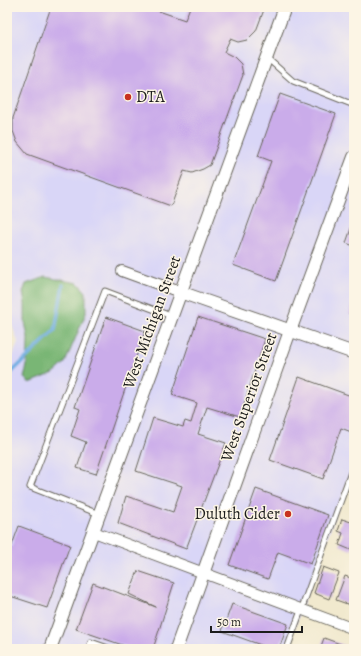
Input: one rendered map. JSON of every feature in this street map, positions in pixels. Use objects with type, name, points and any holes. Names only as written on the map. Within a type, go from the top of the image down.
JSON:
[{"type":"street","name":"West Michigan Street","points":[[50,649],[94,532],[171,316],[268,58],[285,7]]},
{"type":"street","name":"West Superior Street","points":[[176,649],[354,157]]},
{"type":"street","points":[[122,271],[354,353]]},
{"type":"street","points":[[94,532],[354,629]]},
{"type":"lane","points":[[268,58],[293,81],[354,105]]},
{"type":"lane","points":[[100,514],[30,487],[106,291],[171,316]]},
{"type":"lane","points":[[288,649],[354,464]]},
{"type":"lane","points":[[88,649],[91,642],[111,649]]},
{"type":"shaded area","points":[[7,7],[354,7],[354,464],[287,649],[7,649],[7,372],[18,342],[7,311]]},
{"type":"green space","points":[[45,277],[78,283],[86,292],[86,313],[65,363],[54,373],[30,383],[24,378],[27,365],[28,338],[25,322],[23,292],[26,284]]},
{"type":"building","name":"DTA","points":[[51,7],[147,7],[185,20],[190,7],[265,7],[256,31],[247,40],[238,42],[230,39],[224,52],[234,57],[241,64],[243,75],[210,165],[192,173],[184,171],[171,206],[27,154],[17,142],[13,131],[13,118]]},
{"type":"building","points":[[280,94],[336,114],[276,281],[233,265],[271,161],[258,156]]},
{"type":"building","points":[[354,220],[354,246],[346,243]]},
{"type":"building","points":[[354,300],[354,315],[349,314]]},
{"type":"building","points":[[106,317],[145,331],[96,474],[77,468],[86,442],[71,436],[80,409],[75,407]]},
{"type":"building","points":[[198,317],[265,339],[240,417],[207,407],[198,434],[226,443],[186,549],[118,523],[126,496],[173,512],[182,486],[136,471],[153,418],[183,427],[185,421],[191,423],[197,403],[172,395]]},
{"type":"building","points":[[299,377],[354,397],[354,433],[341,428],[323,479],[270,460]]},
{"type":"building","points":[[256,489],[328,515],[311,564],[278,552],[268,579],[229,565]]},
{"type":"building","points":[[342,519],[354,523],[354,542],[351,550],[339,545],[343,533],[338,531]]},
{"type":"building","points":[[19,526],[70,545],[47,608],[7,595],[7,559]]},
{"type":"building","points":[[323,567],[339,573],[329,599],[314,593]]},
{"type":"building","points":[[138,571],[174,583],[153,649],[134,649],[76,629],[93,583],[156,607],[129,594]]},
{"type":"building","points":[[345,576],[354,579],[354,593],[350,605],[336,600]]},
{"type":"building","points":[[232,604],[288,624],[279,649],[272,649],[222,631]]},
{"type":"building","points":[[324,638],[354,649],[320,649]]},
{"type":"waterway","points":[[11,373],[55,330],[63,285]]},
{"type":"place","name":"DTA","points":[[128,97]]},
{"type":"place","name":"Duluth Cider","points":[[288,514]]}]
